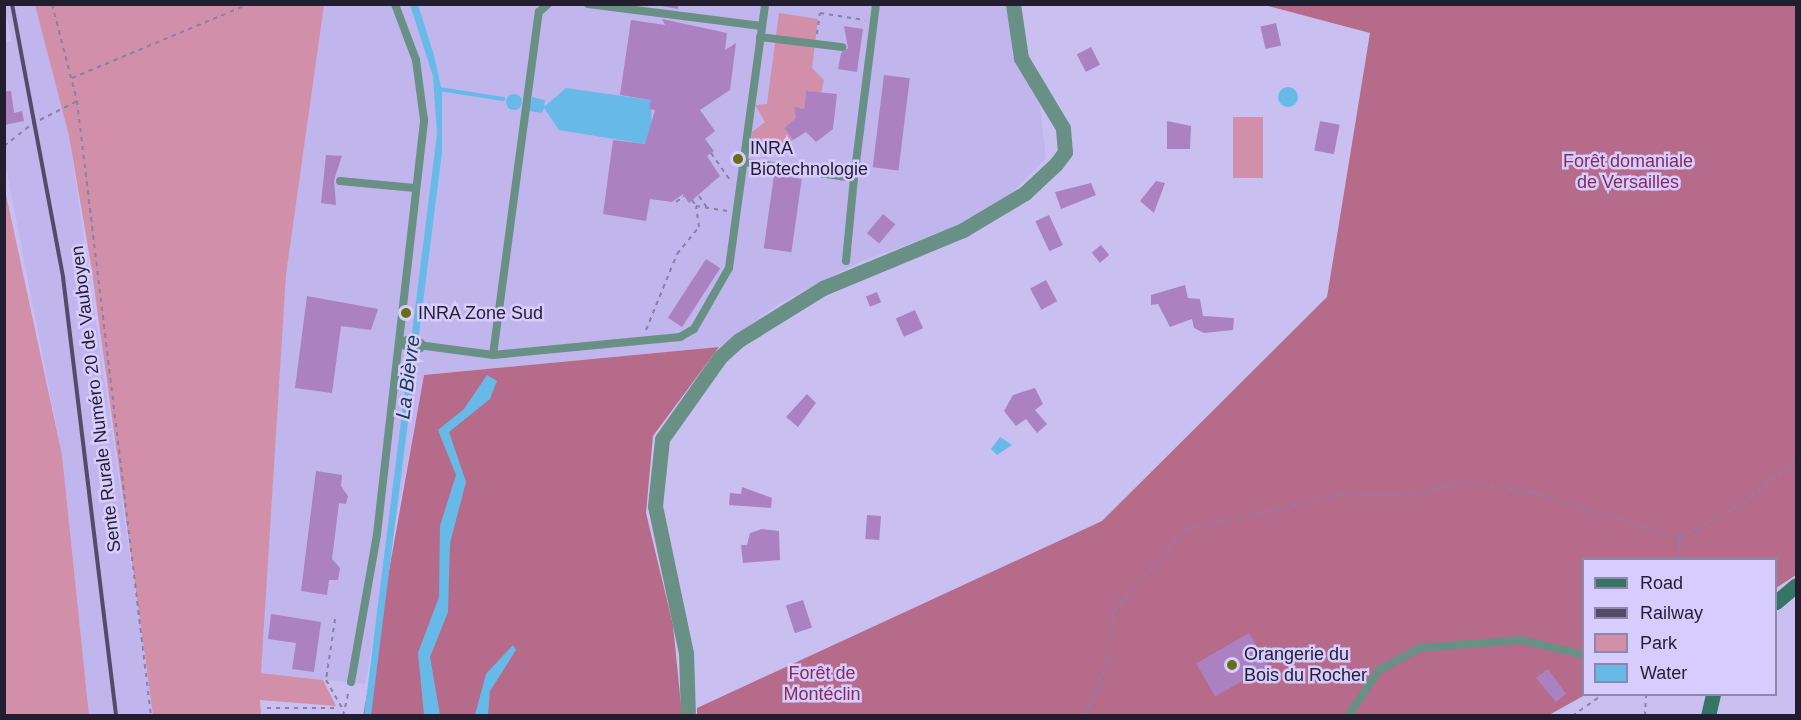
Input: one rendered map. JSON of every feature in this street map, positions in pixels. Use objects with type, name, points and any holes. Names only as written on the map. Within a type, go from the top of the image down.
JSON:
[{"type":"main road","points":[[1777,601],[1797,585]]},
{"type":"main road","points":[[1708,716],[1713,696]]},
{"type":"street","points":[[688,716],[686,653],[655,506],[662,439],[720,357],[739,340],[823,288],[972,226],[1025,193],[1056,164],[1065,152],[1063,128],[1021,58],[1013,4]]},
{"type":"lane","points":[[351,682],[408,343],[415,189],[424,120],[416,60],[395,4]]},
{"type":"lane","points":[[493,356],[539,12],[548,4]]},
{"type":"lane","points":[[588,4],[762,26]]},
{"type":"lane","points":[[408,343],[493,356],[680,337],[694,329],[729,268],[765,4]]},
{"type":"lane","points":[[846,261],[876,4]]},
{"type":"lane","points":[[760,37],[842,48]]},
{"type":"lane","points":[[744,162],[854,178]]},
{"type":"lane","points":[[340,181],[415,189]]},
{"type":"lane","points":[[1348,716],[1379,670],[1420,648],[1521,640],[1582,655]]},
{"type":"path","name":"Sente Rurale Numéro 20 de Vauboyen","points":[[52,4],[77,101],[151,716]]},
{"type":"path","points":[[72,78],[249,4]]},
{"type":"path","points":[[816,44],[820,13],[873,21]]},
{"type":"path","points":[[4,146],[32,124],[77,101]]},
{"type":"path","points":[[711,153],[732,182]]},
{"type":"path","points":[[676,202],[684,196]]},
{"type":"path","points":[[699,196],[707,208]]},
{"type":"path","points":[[640,341],[677,254],[699,227],[696,206],[692,200]]},
{"type":"path","points":[[696,206],[737,213]]},
{"type":"path","points":[[1085,716],[1107,660],[1114,611],[1186,529],[1342,495],[1406,495],[1463,482],[1531,492],[1679,538],[1744,503],[1797,460]]},
{"type":"path","points":[[1679,538],[1679,558]]},
{"type":"path","points":[[335,619],[326,680],[339,708]]},
{"type":"path","points":[[344,716],[351,682]]},
{"type":"path","points":[[1572,716],[1600,696]]},
{"type":"path","points":[[1644,716],[1646,696]]},
{"type":"path","points":[[267,708],[339,708],[344,711]]},
{"type":"shaded area","points":[[4,5],[35,5],[69,136],[153,715],[89,715],[62,455],[5,163],[5,43],[12,41]]},
{"type":"shaded area","points":[[324,5],[1007,5],[1013,56],[1040,106],[1046,158],[1008,197],[956,226],[858,263],[780,303],[719,347],[424,375],[365,684],[261,673],[286,275]]},
{"type":"green space","points":[[35,5],[324,5],[286,275],[261,673],[323,680],[336,706],[260,700],[261,715],[153,715],[91,265],[69,136]]},
{"type":"green space","points":[[1264,5],[1796,5],[1796,575],[1777,587],[1777,558],[1582,558],[1583,696],[1549,715],[697,716],[697,708],[1102,521],[1327,297],[1370,33]]},
{"type":"green space","points":[[779,13],[818,19],[812,68],[824,80],[821,93],[806,91],[804,109],[797,108],[798,117],[784,128],[793,140],[765,158],[751,142],[752,132],[765,122],[755,105],[767,104]]},
{"type":"green space","points":[[1233,117],[1263,117],[1263,178],[1233,178]]},
{"type":"green space","points":[[4,185],[62,455],[89,715],[5,715]]},
{"type":"green space","points":[[719,347],[653,436],[646,513],[673,625],[682,715],[363,716],[424,375]]},
{"type":"water","name":"La Bièvre","points":[[410,5],[418,5],[434,55],[442,92],[442,152],[371,715],[364,716],[437,134],[433,76]]},
{"type":"water","points":[[1288,87],[1295,90],[1298,97],[1295,104],[1288,107],[1281,104],[1278,97],[1281,90]]},
{"type":"water","points":[[566,88],[651,100],[652,134],[645,144],[559,130],[544,108],[542,113],[529,111],[532,97],[545,100],[544,107]]},
{"type":"water","points":[[514,94],[522,102],[514,110],[506,102]]},
{"type":"water","points":[[487,375],[497,381],[490,399],[449,432],[466,482],[450,543],[448,612],[430,657],[440,715],[424,715],[418,653],[439,597],[440,526],[456,475],[438,430],[464,409]]},
{"type":"water","points":[[1000,437],[1012,445],[997,455],[991,449]]},
{"type":"water","points":[[513,645],[516,650],[490,691],[488,715],[475,715],[486,674]]},
{"type":"building","points":[[651,4],[678,4],[678,9]]},
{"type":"building","points":[[662,19],[727,33],[725,50],[736,43],[730,90],[700,110],[715,131],[705,139],[714,151],[707,156],[720,176],[689,203],[683,194],[672,202],[650,199],[646,221],[603,214],[613,140],[645,144],[655,110],[649,109],[651,100],[620,95],[631,20],[665,25]]},
{"type":"building","points":[[1276,23],[1281,45],[1266,49],[1260,27]]},
{"type":"building","points":[[844,26],[863,29],[857,72],[838,69],[841,53],[848,48]]},
{"type":"building","points":[[1091,47],[1100,65],[1086,72],[1077,54]]},
{"type":"building","points":[[884,75],[910,78],[898,170],[873,167]]},
{"type":"building","points":[[4,91],[11,91],[14,113],[22,111],[24,121],[4,125]]},
{"type":"building","points":[[806,91],[837,94],[833,129],[816,142],[806,132],[793,140],[784,128],[796,118],[794,107],[804,109]]},
{"type":"building","points":[[1167,121],[1191,126],[1190,149],[1167,149]]},
{"type":"building","points":[[1320,121],[1340,125],[1334,154],[1314,150]]},
{"type":"building","points":[[326,155],[342,156],[334,180],[336,205],[321,203]]},
{"type":"building","points":[[774,175],[802,179],[791,252],[764,248]]},
{"type":"building","points":[[1156,181],[1165,183],[1154,213],[1140,201]]},
{"type":"building","points":[[1091,183],[1096,195],[1061,209],[1055,192]]},
{"type":"building","points":[[883,214],[895,224],[879,243],[867,233]]},
{"type":"building","points":[[1049,215],[1063,245],[1049,251],[1035,221]]},
{"type":"building","points":[[1101,245],[1109,255],[1100,263],[1092,253]]},
{"type":"building","points":[[706,259],[720,268],[682,327],[668,318]]},
{"type":"building","points":[[1046,280],[1057,301],[1041,310],[1030,288]]},
{"type":"building","points":[[1185,285],[1188,298],[1200,299],[1203,316],[1234,318],[1233,330],[1204,333],[1194,328],[1192,319],[1170,327],[1158,304],[1151,305],[1151,295]]},
{"type":"building","points":[[877,292],[881,302],[870,307],[866,296]]},
{"type":"building","points":[[307,296],[378,309],[371,330],[341,326],[332,393],[295,388]]},
{"type":"building","points":[[915,310],[923,328],[904,337],[896,319]]},
{"type":"building","points":[[1035,388],[1043,404],[1035,410],[1047,424],[1037,433],[1026,419],[1016,426],[1004,411],[1013,395]]},
{"type":"building","points":[[807,394],[816,403],[798,427],[786,417]]},
{"type":"building","points":[[316,471],[342,475],[341,486],[348,496],[346,504],[339,503],[332,559],[340,568],[338,580],[329,580],[327,595],[301,591]]},
{"type":"building","points":[[742,487],[772,498],[771,508],[729,505],[730,493],[741,494]]},
{"type":"building","points":[[867,515],[881,516],[879,540],[865,539]]},
{"type":"building","points":[[762,529],[779,531],[780,560],[743,563],[741,545],[747,545],[750,533]]},
{"type":"building","points":[[803,600],[812,628],[795,633],[786,606]]},
{"type":"building","points":[[271,614],[321,622],[314,672],[292,669],[296,643],[268,639]]},
{"type":"building","name":"Orangerie du Bois du Rocher","points":[[1249,633],[1268,666],[1215,696],[1196,664]]},
{"type":"building","points":[[1548,669],[1566,694],[1556,702],[1536,678]]},
{"type":"waterway","points":[[439,89],[503,99]]},
{"type":"railway","points":[[12,4],[63,277],[116,716]]},
{"type":"place","name":"INRA Biotechnologie","points":[[738,159]]},
{"type":"place","name":"INRA Zone Sud","points":[[406,313]]},
{"type":"place","name":"Orangerie du Bois du Rocher","points":[[1232,665]]},
{"type":"park label","name":"Forêt domaniale de Versailles","points":[[1628,172]]},
{"type":"park label","name":"Forêt de Montéclin","points":[[822,684]]}]
